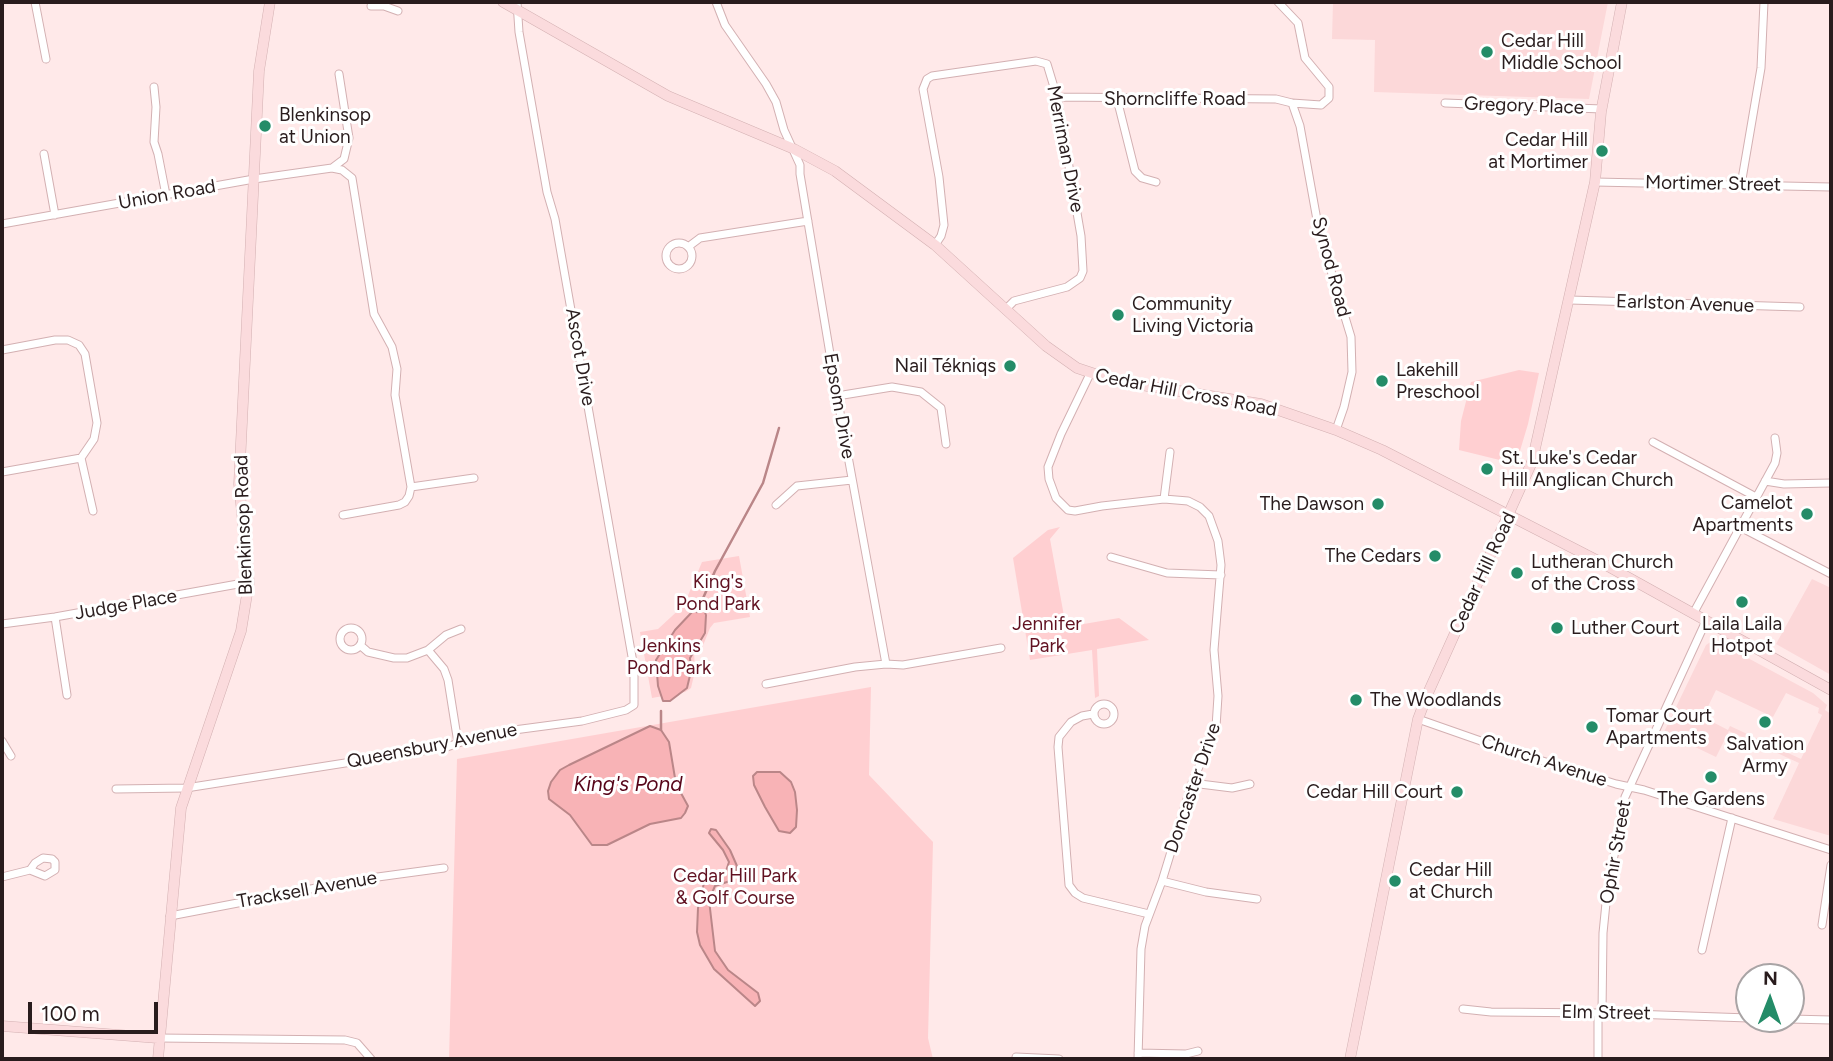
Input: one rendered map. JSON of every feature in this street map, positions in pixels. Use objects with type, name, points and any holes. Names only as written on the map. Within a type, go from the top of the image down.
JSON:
[{"type":"street","points":[[35,2],[46,59]]},
{"type":"street","name":"Blenkinsop Road","points":[[158,1059],[181,808],[241,631],[249,582],[240,484],[260,71],[270,2]]},
{"type":"street","name":"Cedar Hill Cross Road","points":[[503,2],[517,6],[667,96],[794,149],[856,185],[935,245],[1046,346],[1090,374],[1128,383],[1261,404],[1336,430],[1382,450],[1604,564],[1831,690]]},
{"type":"street","name":"Epsom Drive","points":[[716,2],[725,25],[771,93],[800,165],[837,396],[886,664]]},
{"type":"street","name":"Shorncliffe Road","points":[[1056,97],[1276,99],[1321,105],[1329,98],[1329,87],[1306,58],[1298,23],[1278,2]]},
{"type":"street","name":"Cedar Hill Road","points":[[1350,1059],[1418,719],[1532,462],[1595,182],[1602,109],[1622,2]]},
{"type":"street","points":[[1741,185],[1761,68],[1764,2]]},
{"type":"street","points":[[372,6],[385,4],[398,11]]},
{"type":"street","name":"Ascot Drive","points":[[517,6],[547,192],[558,231],[632,654],[634,705]]},
{"type":"street","name":"Merriman Drive","points":[[935,245],[944,225],[939,177],[923,89],[927,79],[932,76],[1037,61],[1047,64],[1056,97],[1081,236],[1083,271],[1080,278],[1067,286],[1014,302],[1006,309]]},
{"type":"street","points":[[332,168],[344,159],[349,138],[339,74]]},
{"type":"street","points":[[154,87],[154,142],[166,195]]},
{"type":"street","points":[[1117,99],[1135,171],[1142,178],[1156,182]]},
{"type":"street","name":"Synod Road","points":[[1292,103],[1300,126],[1319,232],[1351,337],[1352,372],[1336,430]]},
{"type":"street","name":"Gregory Place","points":[[1445,103],[1602,109]]},
{"type":"street","points":[[44,154],[55,215]]},
{"type":"street","points":[[332,168],[342,170],[352,178],[374,314],[392,347],[397,369],[396,395],[411,487],[409,496],[399,505],[343,515]]},
{"type":"street","name":"Union Road","points":[[2,224],[254,179],[332,168]]},
{"type":"street","name":"Mortimer Street","points":[[1595,182],[1831,187]]},
{"type":"street","points":[[688,247],[700,238],[808,221]]},
{"type":"street","name":"Earlston Avenue","points":[[1570,300],[1800,307]]},
{"type":"street","points":[[2,350],[55,340],[68,340],[79,345],[85,354],[97,423],[94,439],[81,458],[2,472]]},
{"type":"street","points":[[1090,374],[1048,467],[1056,498],[1068,510],[1164,499],[1170,452]]},
{"type":"street","points":[[837,396],[892,387],[920,392],[941,408],[946,444]]},
{"type":"street","points":[[1693,614],[1775,463],[1777,453],[1774,438]]},
{"type":"street","points":[[1653,442],[1756,497]]},
{"type":"street","points":[[81,458],[93,511]]},
{"type":"street","points":[[411,487],[474,478]]},
{"type":"street","points":[[776,505],[797,486],[852,480]]},
{"type":"street","points":[[1765,481],[1784,485],[1831,483]]},
{"type":"street","name":"Doncaster Drive","points":[[1138,1056],[1141,949],[1149,914],[1192,783],[1216,727],[1218,696],[1214,650],[1221,575],[1218,541],[1209,516],[1200,507],[1188,501],[1164,499]]},
{"type":"street","points":[[1740,527],[1831,574]]},
{"type":"street","points":[[1111,557],[1167,573],[1221,575]]},
{"type":"street","name":"Judge Place","points":[[2,624],[249,582]]},
{"type":"street","points":[[55,617],[67,695]]},
{"type":"street","name":"Ophir Street","points":[[1598,1058],[1598,1018],[1602,1013],[1603,933],[1620,819],[1628,787],[1706,621]]},
{"type":"street","points":[[360,645],[368,652],[394,659],[407,657],[428,650],[446,635],[461,629]]},
{"type":"street","points":[[766,684],[808,674],[886,664],[903,665],[1001,648]]},
{"type":"street","points":[[428,650],[444,669],[448,680],[458,743]]},
{"type":"street","name":"Queensbury Avenue","points":[[116,789],[186,788],[447,747],[494,733],[582,721],[626,710],[634,705]]},
{"type":"street","points":[[1093,714],[1071,722],[1059,737],[1069,885],[1083,898],[1149,914]]},
{"type":"street","name":"Church Avenue","points":[[1418,719],[1498,747],[1831,850]]},
{"type":"street","points":[[2,741],[11,756]]},
{"type":"street","points":[[1192,783],[1232,788],[1250,784]]},
{"type":"street","points":[[1702,950],[1732,818]]},
{"type":"street","points":[[1822,925],[1831,865]]},
{"type":"street","name":"Tracksell Avenue","points":[[170,916],[363,879],[444,868]]},
{"type":"street","points":[[2,877],[30,870]]},
{"type":"street","points":[[1162,881],[1206,892],[1257,899]]},
{"type":"street","name":"Elm Street","points":[[1463,1009],[1491,1012],[1735,1018]]},
{"type":"street","points":[[1805,1019],[1831,1020]]},
{"type":"street","points":[[2,1026],[158,1038],[345,1040],[356,1043],[371,1059]]},
{"type":"street","points":[[1138,1056],[1198,1051]]},
{"type":"street","points":[[1016,1057],[1059,1059]]},
{"type":"shaded area","name":"Cedar Hill Middle School","points":[[1333,2],[1608,2],[1589,99],[1374,92],[1375,40],[1332,39]]},
{"type":"shaded area","points":[[1812,579],[1831,588],[1831,675],[1776,644]]},
{"type":"shaded area","points":[[1712,641],[1718,642],[1813,693],[1827,705],[1825,710],[1831,714],[1831,836],[1773,819],[1799,763],[1729,731],[1716,757],[1664,732],[1706,645]],"holes":[[[1716,690],[1773,717],[1786,693],[1819,708],[1818,713],[1822,715],[1801,759],[1730,726],[1728,730],[1703,717]]]},
{"type":"green space","points":[[1519,370],[1539,373],[1516,464],[1459,450],[1461,421],[1471,382]]},
{"type":"green space","name":"Jennifer Park","points":[[1060,527],[1050,539],[1066,627],[1119,618],[1149,640],[1097,649],[1099,696],[1095,698],[1092,650],[1030,660],[1013,558],[1048,530]]},
{"type":"green space","name":"King's Pond Park","points":[[739,556],[750,617],[714,623],[702,648],[694,652],[695,671],[691,688],[685,692],[652,698],[640,632],[658,629],[684,605],[702,562]]},
{"type":"green space","name":"Cedar Hill Park & Golf Course","points":[[871,687],[869,775],[933,842],[928,1038],[933,1059],[449,1059],[457,759]]},
{"type":"water","name":"Jenkins Pond Park","points":[[704,610],[705,633],[690,658],[691,671],[687,688],[670,701],[663,701],[658,686],[656,660],[675,630],[693,611]]},
{"type":"water","name":"King's Pond","points":[[650,726],[661,730],[669,742],[676,784],[688,806],[685,813],[681,818],[650,824],[607,845],[592,845],[570,815],[549,799],[551,782],[560,770]]},
{"type":"water","points":[[757,772],[780,772],[791,782],[797,810],[796,827],[790,833],[779,831],[765,807],[754,785],[753,776]]},
{"type":"water","points":[[711,829],[716,830],[737,866],[734,878],[715,886],[709,900],[715,951],[728,970],[758,993],[760,1001],[755,1006],[714,969],[700,945],[697,932],[698,908],[704,883],[709,876],[726,871],[729,862],[709,833]]},
{"type":"waterway","points":[[697,612],[715,571],[763,483],[779,428]]},
{"type":"waterway","points":[[661,711],[661,730]]},
{"type":"place","name":"Cedar Hill Middle School","points":[[1487,52]]},
{"type":"place","name":"Blenkinsop at Union","points":[[265,126]]},
{"type":"place","name":"Cedar Hill at Mortimer","points":[[1602,151]]},
{"type":"place","name":"Community Living Victoria","points":[[1118,315]]},
{"type":"place","name":"Nail Tékniqs","points":[[1010,366]]},
{"type":"place","name":"Lakehill Preschool","points":[[1382,381]]},
{"type":"place","name":"St. Luke's Cedar Hill Anglican Church","points":[[1487,469]]},
{"type":"place","name":"The Dawson","points":[[1378,504]]},
{"type":"place","name":"Camelot Apartments","points":[[1807,514]]},
{"type":"place","name":"The Cedars","points":[[1435,556]]},
{"type":"place","name":"Lutheran Church of the Cross","points":[[1517,573]]},
{"type":"place","name":"Laila Laila Hotpot","points":[[1742,602]]},
{"type":"place","name":"Luther Court","points":[[1557,628]]},
{"type":"place","name":"The Woodlands","points":[[1356,700]]},
{"type":"place","name":"Salvation Army","points":[[1765,722]]},
{"type":"place","name":"Tomar Court Apartments","points":[[1592,727]]},
{"type":"place","name":"The Gardens","points":[[1711,777]]},
{"type":"place","name":"Cedar Hill Court","points":[[1457,792]]},
{"type":"place","name":"Cedar Hill at Church","points":[[1395,881]]}]
